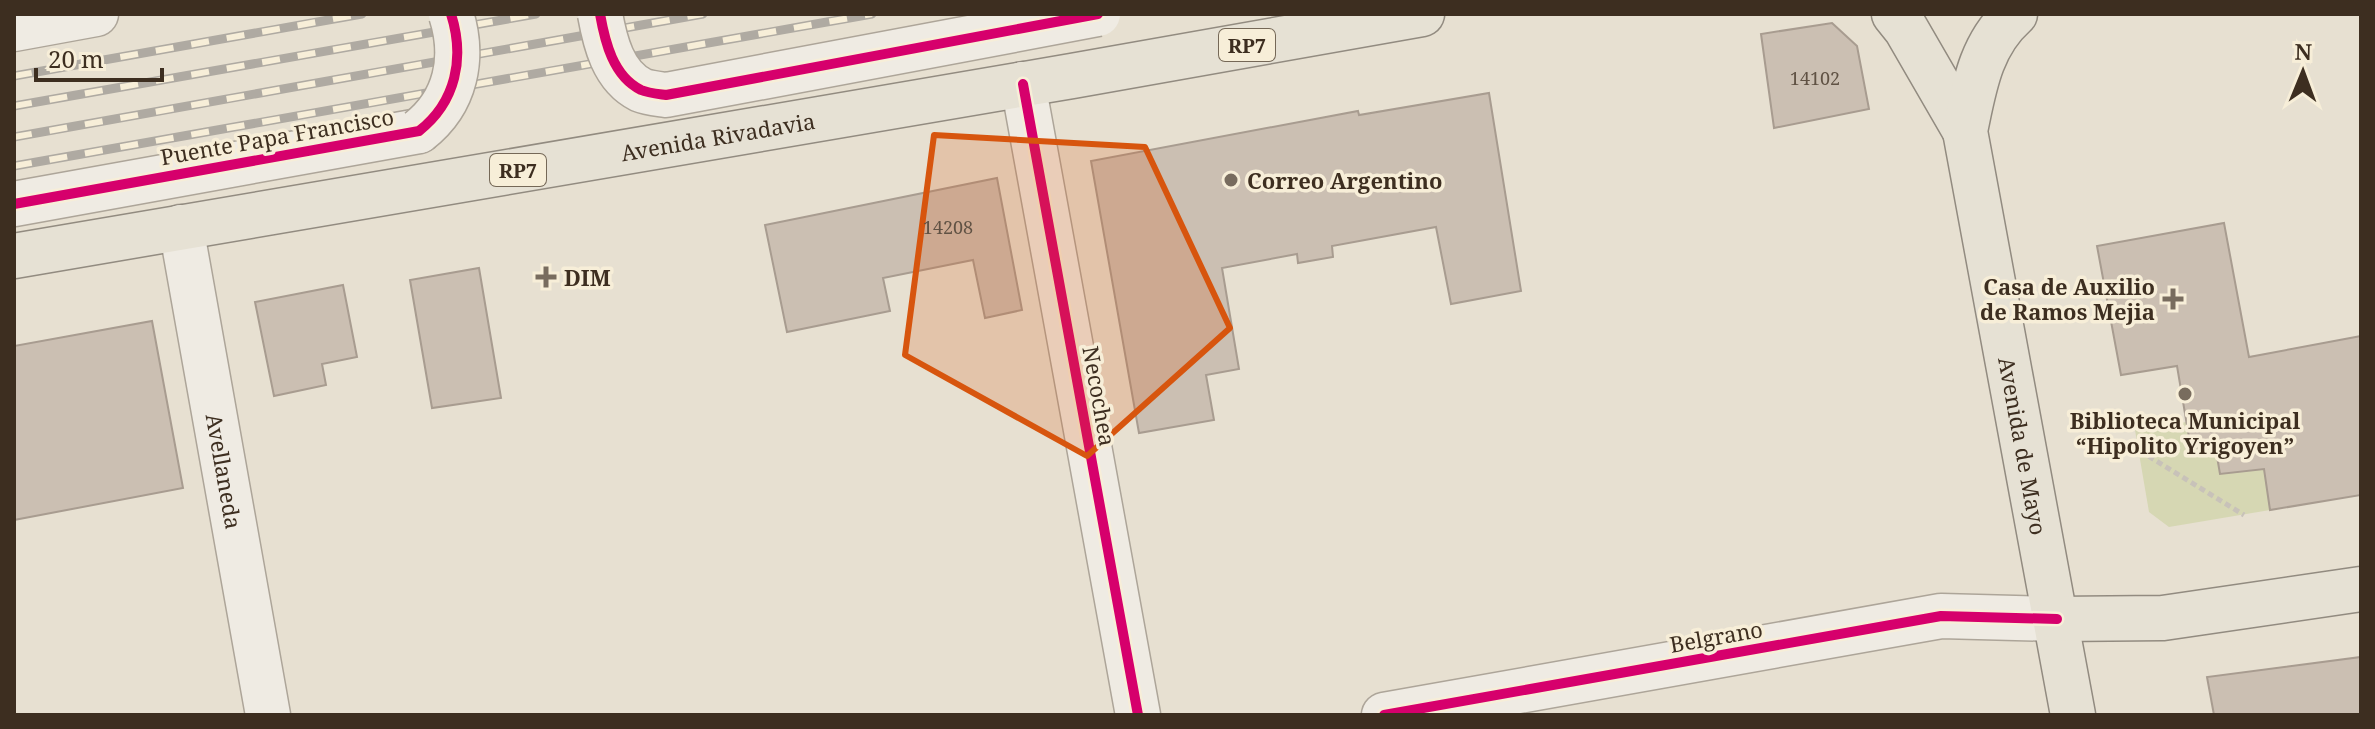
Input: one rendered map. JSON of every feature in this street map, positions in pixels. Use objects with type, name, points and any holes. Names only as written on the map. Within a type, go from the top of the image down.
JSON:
[{"type":"main road","name":"Avenida Rivadavia","points":[[14,256],[1422,14]]},
{"type":"main road","name":"Avenida de Mayo","points":[[1894,14],[1906,29],[1965,131],[2073,715]]},
{"type":"main road","name":"Avenida de Mayo","points":[[1965,131],[1978,68],[1998,34],[2015,14]]},
{"type":"main road","name":"Belgrano","points":[[2057,619],[2163,618],[2361,589]]},
{"type":"street","points":[[14,29],[96,14]]},
{"type":"street","name":"Puente Papa Francisco","points":[[14,204],[419,131],[436,117],[457,73],[459,41],[451,14]]},
{"type":"street","points":[[600,14],[605,44],[620,72],[642,90],[666,95],[1098,14]]},
{"type":"street","name":"Necochea","points":[[1023,84],[1138,715]]},
{"type":"street","name":"Avellaneda","points":[[181,227],[268,715]]},
{"type":"street","name":"Belgrano","points":[[1384,715],[1941,616],[2057,619]]},
{"type":"path","points":[[2140,451],[2244,515]]},
{"type":"highlighted area","points":[[934,135],[1145,147],[1230,328],[1087,456],[905,355]]},
{"type":"green space","points":[[2186,422],[2191,449],[2215,445],[2220,474],[2264,469],[2270,510],[2169,527],[2149,512],[2135,430]]},
{"type":"building","points":[[1832,23],[1857,46],[1869,109],[1774,128],[1761,34]]},
{"type":"building","points":[[1489,93],[1521,291],[1451,304],[1436,227],[1332,246],[1333,257],[1298,263],[1297,254],[1222,268],[1239,369],[1206,375],[1214,420],[1139,433],[1091,161],[1358,111],[1359,115]]},
{"type":"building","points":[[997,178],[1022,310],[985,318],[973,260],[883,278],[890,311],[787,332],[765,225]]},
{"type":"building","points":[[2224,223],[2249,357],[2361,336],[2361,495],[2270,510],[2264,469],[2220,474],[2215,445],[2191,449],[2177,366],[2121,375],[2097,246]]},
{"type":"building","points":[[479,268],[501,398],[432,408],[410,280]]},
{"type":"building","points":[[343,285],[357,357],[322,364],[326,385],[274,396],[255,302]]},
{"type":"building","points":[[152,321],[183,488],[14,520],[14,346]]},
{"type":"building","points":[[2361,657],[2361,715],[2214,715],[2207,677]]},
{"type":"railway","points":[[14,76],[362,14]]},
{"type":"railway","points":[[14,106],[536,14]]},
{"type":"railway","points":[[14,137],[703,14]]},
{"type":"railway","points":[[14,166],[872,14]]},
{"type":"cycle path","points":[[14,204],[419,131],[442,107],[454,78],[457,47],[451,14]]},
{"type":"cycle path","points":[[600,14],[608,47],[623,76],[641,90],[666,95],[1098,14]]},
{"type":"cycle path","points":[[1023,84],[1138,715]]},
{"type":"cycle path","points":[[1384,715],[1941,616],[2057,619]]},
{"type":"place","name":"Correo Argentino","points":[[1231,180]]},
{"type":"place","name":"DIM","points":[[546,277]]},
{"type":"place","name":"Casa de Auxilio de Ramos Mejia","points":[[2173,299]]},
{"type":"place","name":"Biblioteca Municipal “Hipolito Yrigoyen”","points":[[2185,394]]}]
